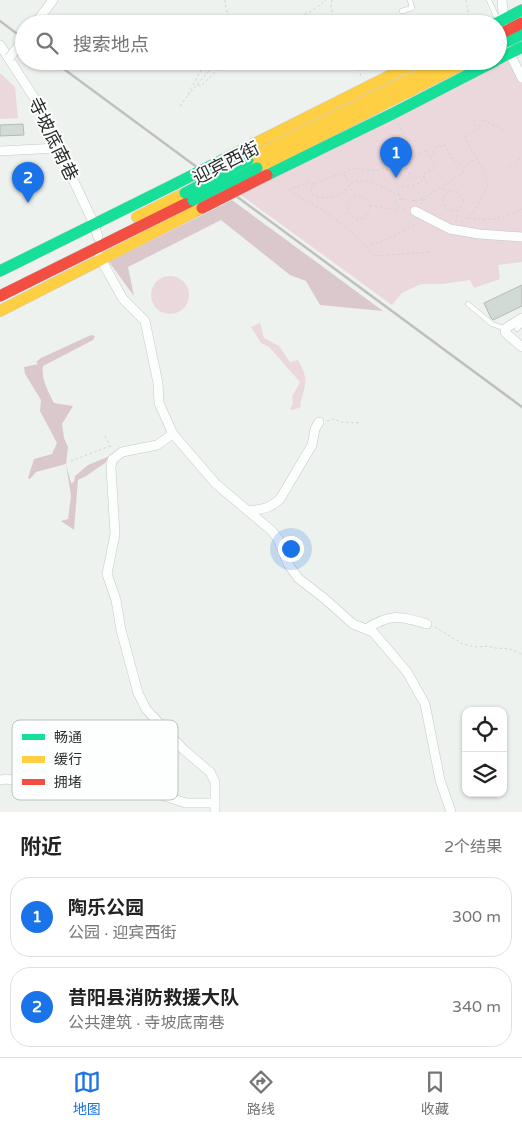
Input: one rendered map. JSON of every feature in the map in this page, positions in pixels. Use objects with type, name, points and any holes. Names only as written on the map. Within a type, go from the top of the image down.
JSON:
[{"type":"street","points":[[42,15],[53,0]]},
{"type":"street","points":[[502,0],[502,15]]},
{"type":"street","points":[[507,30],[522,10]]},
{"type":"street","points":[[507,33],[522,23]]},
{"type":"street","points":[[507,36],[522,34]]},
{"type":"street","points":[[507,39],[522,47]]},
{"type":"street","name":"寺坡底南巷","points":[[0,45],[15,67]]},
{"type":"street","points":[[507,46],[522,78]]},
{"type":"street","points":[[9,58],[15,50]]},
{"type":"street","name":"寺坡底南巷","points":[[17,70],[35,99],[94,224],[100,260],[123,299],[145,321],[158,383],[159,404],[173,434],[216,484],[272,531],[278,539],[288,564],[298,578],[352,624],[373,632],[407,672],[425,704],[440,780],[451,812]]},
{"type":"street","points":[[0,271],[401,70]]},
{"type":"street","name":"迎宾西街","points":[[371,105],[431,70]]},
{"type":"street","name":"迎宾西街","points":[[0,286],[193,200],[282,149],[371,105],[449,70]]},
{"type":"street","points":[[0,312],[100,260],[193,200],[267,175],[379,121],[478,70]]},
{"type":"street","points":[[363,89],[379,121]]},
{"type":"street","points":[[273,134],[290,164]]},
{"type":"street","points":[[0,150],[58,148]]},
{"type":"street","points":[[415,211],[450,229],[479,234],[522,237]]},
{"type":"street","name":"迎宾西街","points":[[0,296],[97,242]]},
{"type":"street","points":[[522,318],[512,323],[506,329],[508,336],[522,347]]},
{"type":"street","points":[[249,511],[273,506],[280,499],[312,445],[315,429],[319,422]]},
{"type":"street","points":[[156,720],[146,710],[138,694],[121,630],[116,600],[107,574],[115,534],[110,468],[112,460],[122,452],[157,445],[173,434]]},
{"type":"street","points":[[366,629],[382,619],[398,618],[427,624]]},
{"type":"street","points":[[177,800],[215,807],[215,782],[210,772],[178,744]]},
{"type":"lane","points":[[402,11],[412,8],[410,0]]},
{"type":"lane","points":[[489,0],[496,15]]},
{"type":"lane","points":[[468,304],[492,324],[506,329]]},
{"type":"lane","points":[[517,329],[522,324]]},
{"type":"path","points":[[225,0],[229,15]]},
{"type":"path","points":[[304,15],[312,12],[326,0]]},
{"type":"path","points":[[332,0],[332,15]]},
{"type":"path","points":[[466,0],[469,15]]},
{"type":"path","points":[[186,98],[201,70]]},
{"type":"path","points":[[180,106],[211,70]]},
{"type":"path","points":[[197,85],[201,86],[217,70]]},
{"type":"path","points":[[360,70],[361,72],[358,82],[363,89]]},
{"type":"path","points":[[394,113],[415,157]]},
{"type":"path","points":[[458,210],[455,225],[468,218],[489,183],[465,137],[481,126],[475,125],[475,120],[483,120],[505,131]]},
{"type":"path","points":[[432,160],[431,156],[436,147],[445,145],[453,160],[464,168]]},
{"type":"path","points":[[426,150],[435,167],[424,176],[413,180],[404,162],[415,157],[426,150]]},
{"type":"path","points":[[506,169],[522,156]]},
{"type":"path","points":[[416,201],[434,192],[464,172],[464,168],[477,158]]},
{"type":"path","points":[[399,195],[372,183],[356,181],[337,196],[318,198],[312,194],[311,187],[330,176],[344,174],[352,168],[377,171],[382,168],[393,173],[401,172],[407,168]]},
{"type":"path","points":[[344,174],[355,196]]},
{"type":"path","points":[[424,176],[425,181],[434,192]]},
{"type":"path","points":[[401,199],[398,190],[401,187],[416,186],[424,176]]},
{"type":"path","points":[[315,184],[310,182],[288,190],[324,211],[353,233],[374,256],[432,252]]},
{"type":"path","points":[[439,188],[458,192],[463,197],[463,205],[458,210],[452,212],[446,208],[443,202],[445,195],[450,191]]},
{"type":"path","points":[[355,196],[362,196],[367,199],[370,205],[370,212],[366,217],[353,218],[348,213],[347,206],[355,196]]},
{"type":"path","points":[[370,205],[395,210],[400,208],[415,211],[425,199],[416,201],[401,199],[394,201],[400,208]]},
{"type":"path","points":[[468,218],[488,220],[510,215],[522,209]]},
{"type":"path","points":[[365,246],[400,234],[427,218]]},
{"type":"path","points":[[319,422],[334,419],[342,422],[360,423]]},
{"type":"path","points":[[105,436],[117,456]]},
{"type":"path","points":[[71,460],[110,446]]},
{"type":"path","points":[[427,624],[441,629],[463,644],[476,647],[488,646],[510,649],[522,654]]},
{"type":"shaded area","points":[[516,55],[522,67],[522,262],[498,265],[500,279],[474,288],[470,280],[442,284],[421,284],[402,293],[392,305],[238,193],[486,70],[507,70],[507,59]]},
{"type":"shaded area","points":[[0,73],[15,87],[18,118],[0,119]]},
{"type":"shaded area","points":[[232,200],[383,311],[320,305],[306,281],[290,275],[221,220],[128,267],[134,296],[109,262]]},
{"type":"shaded area","points":[[170,276],[183,282],[189,295],[183,308],[170,314],[157,308],[151,295],[157,282]]},
{"type":"shaded area","points":[[260,323],[264,338],[279,346],[290,362],[298,360],[304,372],[305,382],[301,407],[293,410],[290,409],[293,403],[292,397],[300,382],[269,347],[261,343],[251,327]]},
{"type":"shaded area","points":[[91,335],[95,336],[93,340],[43,366],[44,380],[54,403],[73,406],[62,424],[64,438],[68,447],[66,464],[36,472],[30,479],[28,478],[34,459],[52,454],[57,443],[40,411],[41,400],[25,374],[24,367],[38,364],[36,362],[41,358]]},
{"type":"shaded area","points":[[110,456],[105,463],[78,480],[74,530],[61,521],[68,519],[71,496],[66,464],[71,483],[74,482],[75,476],[88,465]]},
{"type":"building","points":[[23,124],[24,135],[0,136],[0,125]]},
{"type":"building","points":[[522,285],[522,306],[493,320],[484,303]]},
{"type":"railway","points":[[0,21],[15,32]]},
{"type":"railway","points":[[65,70],[522,407]]},
{"type":"traffic: fast","points":[[507,18],[522,10]]},
{"type":"traffic: fast","points":[[507,42],[522,34]]},
{"type":"traffic: fast","points":[[507,54],[522,47]]},
{"type":"traffic: fast","points":[[267,175],[478,70]]},
{"type":"traffic: fast","points":[[175,184],[238,152]]},
{"type":"traffic: fast","points":[[185,193],[248,160]]},
{"type":"traffic: fast","points":[[193,200],[257,168]]},
{"type":"traffic: fast","points":[[0,271],[175,184]]},
{"type":"traffic: slow","points":[[238,152],[401,70]]},
{"type":"traffic: slow","points":[[248,160],[428,70]]},
{"type":"traffic: slow","points":[[257,168],[451,70]]},
{"type":"traffic: slow","points":[[137,217],[185,193]]},
{"type":"traffic: slow","points":[[0,311],[202,208]]},
{"type":"traffic: jam","points":[[507,30],[522,23]]},
{"type":"traffic: jam","points":[[202,208],[267,175]]},
{"type":"traffic: jam","points":[[0,296],[193,200]]},
{"type":"place","name":"陶乐公园","points":[[396,178]]},
{"type":"place","name":"昔阳县消防救援大队","points":[[28,203]]}]
